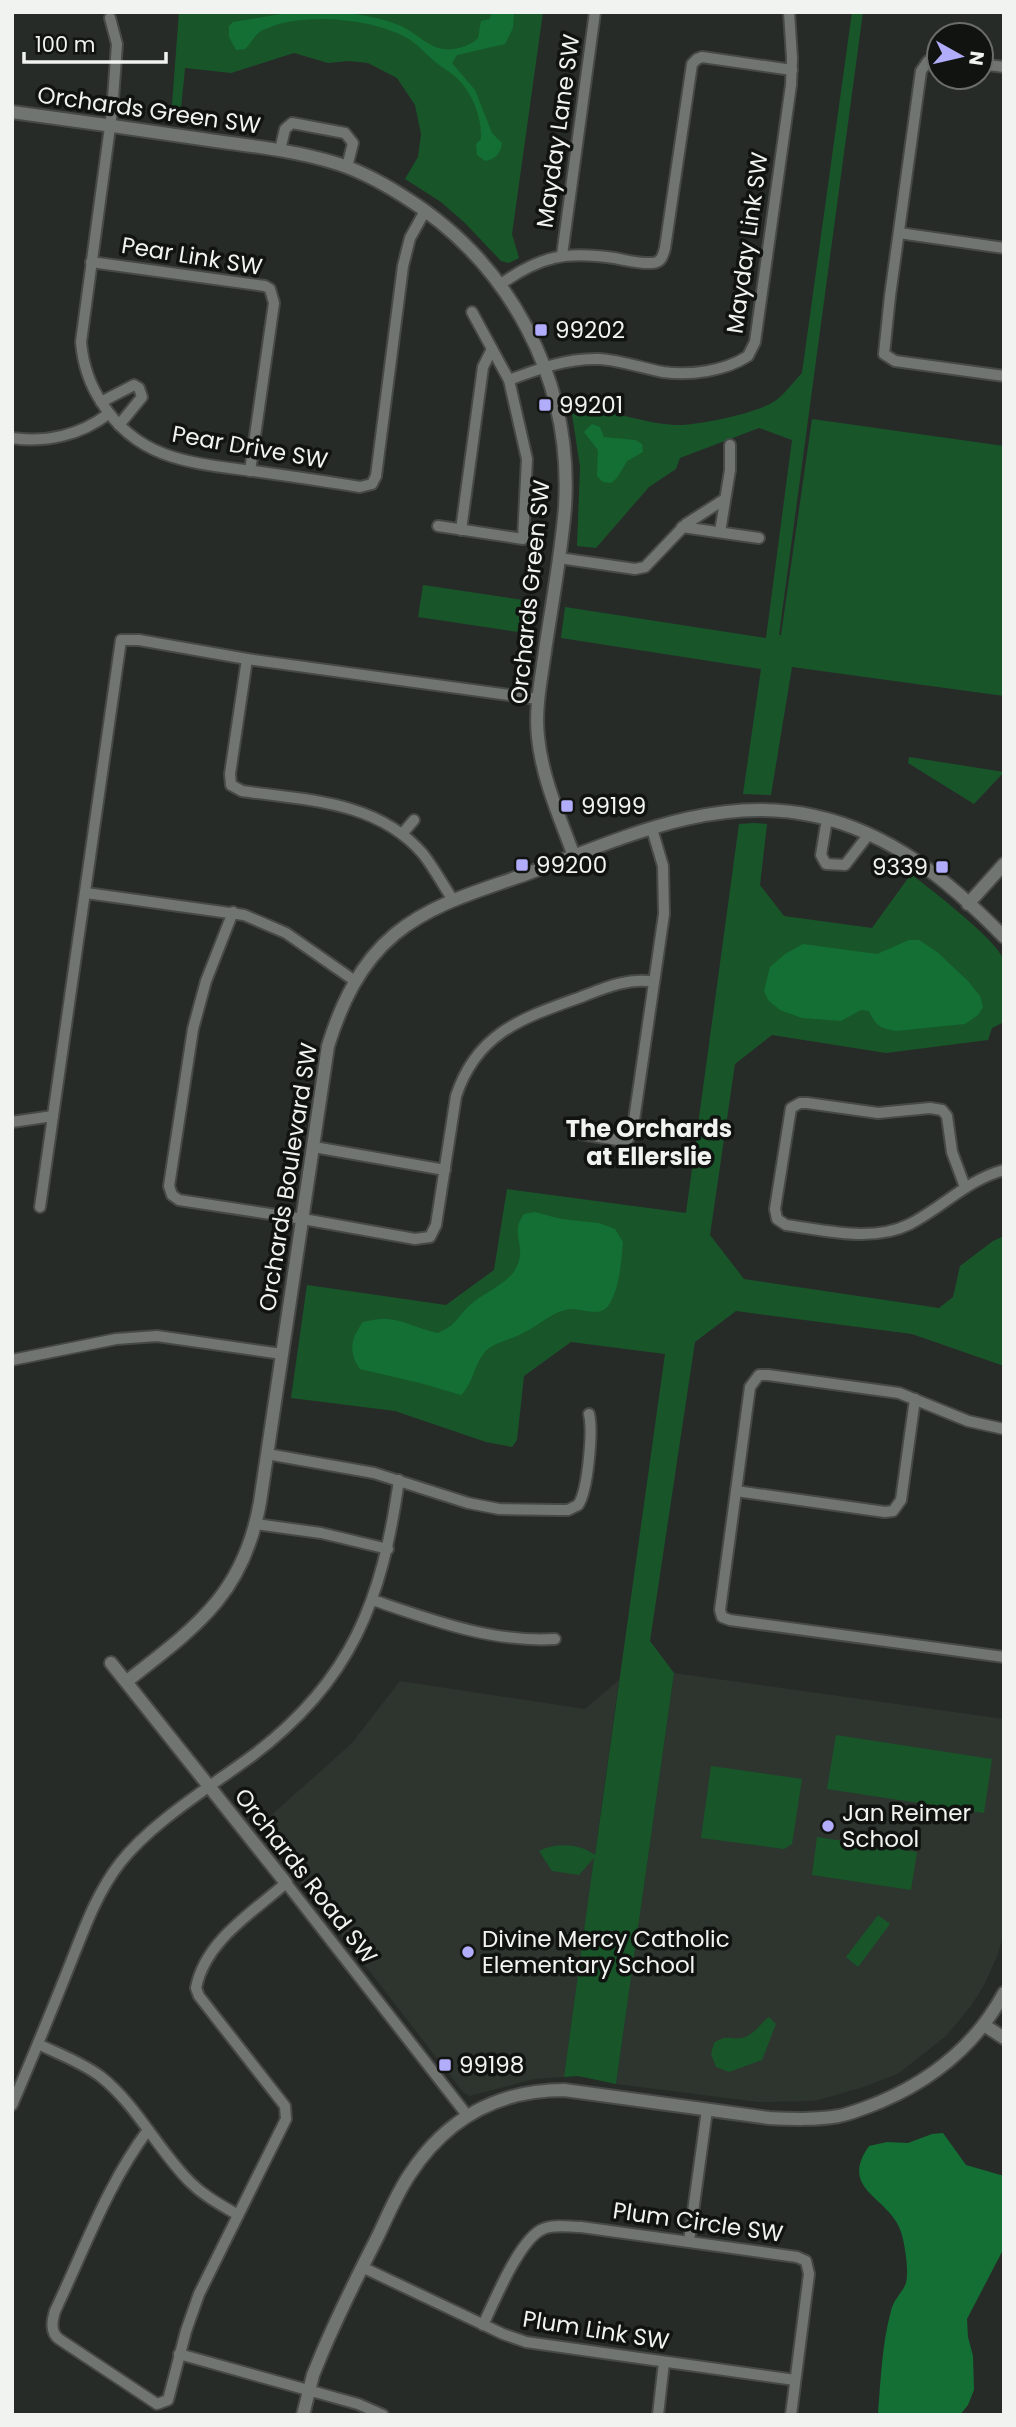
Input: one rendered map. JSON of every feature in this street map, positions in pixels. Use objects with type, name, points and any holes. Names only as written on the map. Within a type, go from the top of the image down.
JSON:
[{"type":"street","name":"Mayday Lane SW","points":[[562,255],[595,12]]},
{"type":"street","name":"Mayday Link SW","points":[[545,367],[572,360],[601,359],[665,372],[688,373],[743,359],[751,352],[755,342],[792,70],[789,12]]},
{"type":"street","name":"Pear Drive SW","points":[[110,18],[117,44],[111,126],[81,342],[83,360],[101,402],[108,414],[132,438],[154,451],[202,464],[360,486],[372,484],[376,476],[403,266],[410,238],[425,211]]},
{"type":"street","points":[[501,284],[532,264],[562,255],[590,255],[653,264],[662,258],[690,70],[697,59],[708,58],[792,70]]},
{"type":"street","points":[[925,65],[921,71],[884,344],[887,357],[895,361],[1004,376]]},
{"type":"street","name":"Orchards Green SW","points":[[12,112],[280,150],[347,167],[393,190],[425,211],[468,247],[501,284],[524,321],[545,367],[555,399],[564,447],[565,499],[538,699],[538,735],[547,781],[574,856]]},
{"type":"street","name":"Orchards Green SW","points":[[280,150],[285,129],[292,123],[345,133],[353,143],[347,167]]},
{"type":"street","points":[[899,233],[1004,248]]},
{"type":"street","name":"Pear Link SW","points":[[91,262],[258,285],[270,289],[274,303],[250,471]]},
{"type":"street","points":[[438,526],[523,539],[527,459],[509,380],[472,312]]},
{"type":"street","points":[[461,530],[483,367],[492,349]]},
{"type":"street","points":[[509,380],[545,367]]},
{"type":"street","points":[[101,402],[126,388],[139,388],[142,397],[119,425]]},
{"type":"street","points":[[12,438],[32,440],[59,437],[89,426],[108,414]]},
{"type":"street","points":[[720,532],[730,470],[730,446]]},
{"type":"street","points":[[559,558],[635,569],[645,567],[682,527],[725,499]]},
{"type":"street","points":[[682,527],[759,538]]},
{"type":"street","points":[[40,1207],[121,640],[139,640],[247,659],[538,699]]},
{"type":"street","points":[[247,659],[230,774],[231,785],[242,791],[344,806],[373,817],[402,834],[428,861],[453,900]]},
{"type":"street","name":"Orchards Boulevard SW","points":[[127,1681],[177,1643],[214,1607],[237,1573],[252,1541],[328,1046],[341,1009],[355,981],[393,936],[421,916],[453,900],[682,819],[737,810],[788,811],[827,819],[869,834],[906,852],[1004,937]]},
{"type":"street","points":[[827,819],[821,855],[826,864],[848,864],[869,834]]},
{"type":"street","points":[[402,834],[414,820]]},
{"type":"street","points":[[581,1133],[620,1141],[628,1139],[631,1134],[664,914],[665,889],[660,851],[652,829]]},
{"type":"street","points":[[968,904],[1004,864]]},
{"type":"street","points":[[86,893],[233,912],[264,922],[286,933],[355,981]]},
{"type":"street","points":[[233,912],[206,981],[193,1029],[169,1186],[170,1192],[179,1200],[426,1239],[436,1225],[453,1112],[462,1079],[468,1067],[489,1042],[505,1028],[527,1016],[615,985],[637,981],[654,982]]},
{"type":"street","points":[[965,1187],[952,1152],[947,1116],[942,1110],[930,1108],[878,1113],[800,1103],[791,1108],[775,1209],[777,1219],[786,1225],[847,1233],[897,1234],[965,1187],[1004,1170]]},
{"type":"street","points":[[12,1122],[53,1116]]},
{"type":"street","points":[[314,1147],[445,1170]]},
{"type":"street","points":[[12,1360],[116,1339],[158,1336],[282,1354]]},
{"type":"street","points":[[1004,1429],[968,1421],[891,1392],[759,1375],[750,1387],[720,1605],[722,1617],[743,1622],[1004,1657]]},
{"type":"street","points":[[736,1491],[893,1511],[901,1500],[915,1399]]},
{"type":"street","points":[[267,1454],[347,1467],[399,1480],[468,1503],[499,1509],[535,1511],[574,1508],[583,1493],[591,1434],[589,1414]]},
{"type":"street","points":[[12,2105],[89,1916],[107,1882],[135,1847],[276,1737],[317,1695],[348,1652],[373,1600],[388,1549],[399,1480]]},
{"type":"street","points":[[256,1524],[321,1533],[388,1549]]},
{"type":"street","points":[[373,1600],[430,1620],[485,1633],[535,1640],[555,1639]]},
{"type":"street","name":"Orchards Road SW","points":[[111,1663],[467,2115]]},
{"type":"street","points":[[148,2130],[116,2182],[55,2311],[53,2331],[59,2339],[158,2404],[168,2400],[179,2354],[199,2294],[283,2127],[287,2113],[285,2106],[195,1988],[201,1971],[223,1938],[286,1883]]},
{"type":"street","points":[[303,2415],[308,2390],[322,2353],[409,2175],[437,2142],[467,2115],[518,2094],[564,2090],[795,2119],[842,2116],[925,2080],[951,2060],[984,2025],[1004,1993]]},
{"type":"street","points":[[984,2025],[1004,2038]]},
{"type":"street","points":[[38,2044],[79,2063],[100,2077],[121,2096],[190,2183],[239,2215]]},
{"type":"street","points":[[689,2241],[707,2110]]},
{"type":"street","name":"Plum Circle SW","points":[[483,2325],[527,2242],[542,2229],[581,2227],[797,2257],[806,2260],[809,2274],[791,2415]]},
{"type":"street","name":"Plum Link SW","points":[[362,2267],[483,2325],[526,2342],[795,2380]]},
{"type":"street","points":[[179,2354],[358,2404],[383,2415]]},
{"type":"street","points":[[658,2415],[664,2362]]},
{"type":"shaded area","points":[[179,12],[543,12],[512,234],[519,258],[509,263],[501,261],[441,202],[405,179],[418,157],[421,134],[415,105],[397,78],[368,63],[328,63],[294,53],[231,73],[185,68],[180,119],[171,118]]},
{"type":"shaded area","points":[[293,12],[348,13],[375,17],[401,26],[437,48],[447,49],[462,47],[475,41],[481,21],[490,19],[491,12],[514,12],[513,28],[505,44],[457,55],[452,63],[475,90],[492,133],[502,143],[499,153],[485,161],[477,155],[476,144],[481,139],[480,123],[476,107],[464,86],[409,39],[394,32],[357,22],[316,19],[296,20],[263,30],[245,49],[236,50],[229,37],[229,26],[233,22]]},
{"type":"shaded area","points":[[852,12],[863,12],[779,635],[812,419],[1004,446],[1004,696],[792,667],[771,795],[743,794],[761,669],[561,638],[565,607],[766,638],[792,440],[759,428],[680,458],[676,469],[649,487],[596,548],[577,546],[580,467],[572,414],[611,413],[675,425],[711,421],[767,406],[782,395],[802,373]]},
{"type":"shaded area","points":[[592,424],[600,427],[604,437],[635,440],[642,444],[643,452],[627,461],[611,483],[603,482],[597,476],[598,450],[584,432]]},
{"type":"shaded area","points":[[423,585],[537,602],[532,634],[418,617]]},
{"type":"shaded area","points":[[909,757],[1004,772],[974,804],[908,763]]},
{"type":"shaded area","points":[[739,824],[767,824],[760,885],[784,916],[872,928],[911,874],[933,891],[990,941],[1004,961],[1004,1022],[992,1028],[988,1040],[886,1053],[772,1035],[735,1064],[710,1235],[744,1279],[939,1308],[953,1297],[960,1266],[1004,1236],[1004,1366],[912,1334],[736,1311],[695,1342],[650,1641],[674,1673],[616,2084],[578,2076],[564,2077],[594,1858],[579,1875],[552,1871],[539,1851],[553,1846],[568,1846],[583,1848],[595,1855],[665,1354],[571,1342],[524,1376],[517,1440],[512,1447],[486,1442],[395,1411],[291,1398],[307,1285],[446,1305],[494,1270],[507,1189],[686,1213]]},
{"type":"shaded area","points":[[909,940],[919,940],[937,952],[968,981],[980,996],[983,1007],[978,1015],[965,1024],[896,1031],[879,1026],[869,1011],[861,1010],[841,1021],[802,1018],[780,1010],[768,1000],[764,991],[770,967],[803,944],[877,954]]},
{"type":"shaded area","points":[[535,1212],[561,1219],[599,1223],[615,1229],[623,1242],[621,1267],[615,1292],[605,1309],[596,1312],[565,1310],[492,1346],[483,1354],[461,1395],[360,1369],[352,1345],[363,1322],[393,1320],[438,1333],[449,1327],[470,1305],[514,1272],[520,1259],[520,1221],[524,1214]]},
{"type":"shaded area","name":"Jan Reimer School","points":[[674,1673],[1004,1719],[1004,1933],[997,1957],[971,2006],[946,2036],[899,2073],[867,2086],[815,2101],[758,2102],[616,2084]]},
{"type":"shaded area","name":"Divine Mercy Catholic Elementary School","points":[[619,1680],[564,2077],[534,2079],[470,2096],[463,2092],[258,1827],[351,1744],[400,1681],[585,1709]]},
{"type":"shaded area","points":[[836,1735],[992,1759],[984,1813],[827,1789]]},
{"type":"shaded area","points":[[711,1766],[802,1779],[792,1844],[784,1849],[701,1838]]},
{"type":"shaded area","points":[[817,1837],[917,1852],[911,1890],[812,1875]]},
{"type":"shaded area","points":[[878,1915],[890,1924],[858,1967],[846,1957]]},
{"type":"shaded area","points":[[769,2017],[776,2024],[762,2060],[729,2072],[716,2067],[711,2054],[714,2043],[725,2038],[746,2037]]},
{"type":"shaded area","points":[[943,2133],[966,2165],[1004,2176],[1004,2248],[967,2319],[973,2356],[974,2390],[960,2415],[880,2415],[878,2412],[886,2336],[892,2307],[906,2283],[907,2265],[902,2235],[888,2211],[863,2184],[859,2174],[861,2161],[869,2146],[887,2142],[908,2143]]},
{"type":"place","name":"99202","points":[[541,330]]},
{"type":"place","name":"99201","points":[[545,405]]},
{"type":"place","name":"99199","points":[[567,806]]},
{"type":"place","name":"99200","points":[[522,865]]},
{"type":"place","name":"9339","points":[[942,867]]},
{"type":"place","name":"Jan Reimer School","points":[[828,1826]]},
{"type":"place","name":"Divine Mercy Catholic Elementary School","points":[[468,1952]]},
{"type":"place","name":"99198","points":[[445,2065]]},
{"type":"district","name":"The Orchards at Ellerslie","points":[[649,1142]]}]
